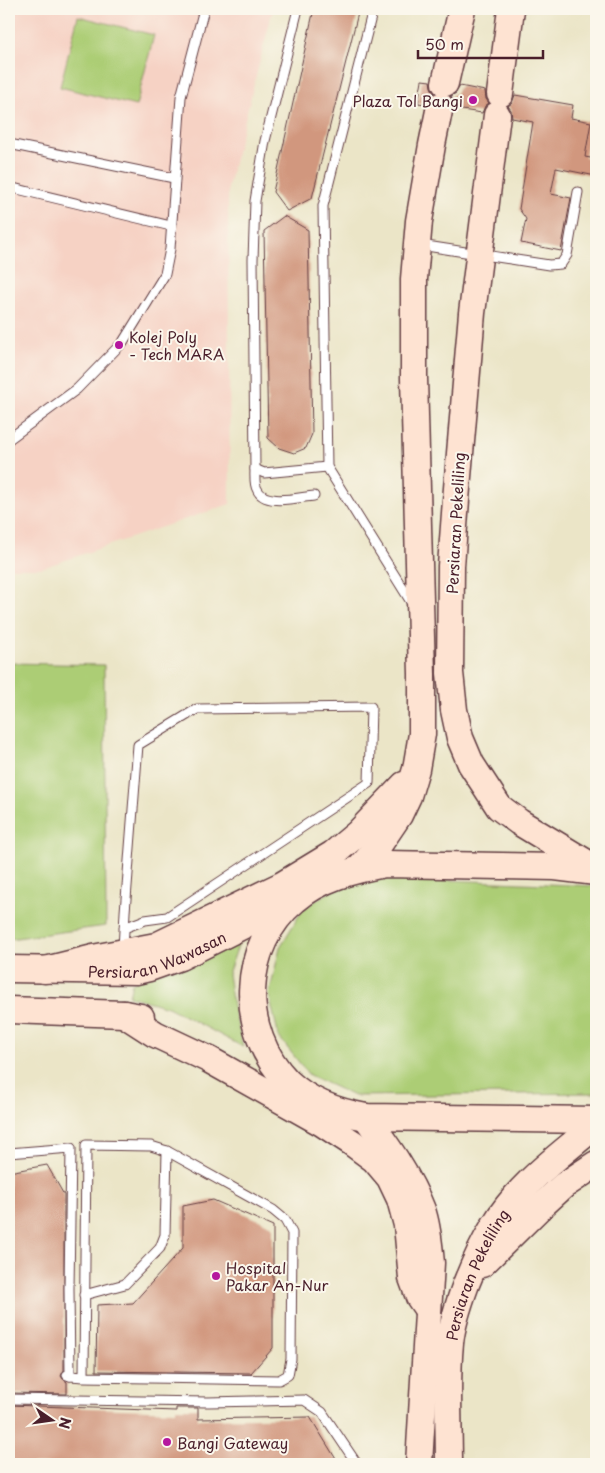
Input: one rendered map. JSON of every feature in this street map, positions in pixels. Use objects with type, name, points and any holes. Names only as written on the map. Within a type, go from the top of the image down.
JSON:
[{"type":"main road","name":"Persiaran Pekeliling","points":[[359,869],[374,852],[399,815],[408,796],[421,742],[423,712],[414,378],[414,279],[416,245],[425,182],[462,9]]},
{"type":"main road","name":"Persiaran Pekeliling","points":[[511,9],[479,254],[465,379],[451,566],[450,673],[454,710],[460,738],[471,764],[499,807],[518,822],[596,870]]},
{"type":"main road","points":[[45,970],[124,940],[156,946],[282,885],[333,854],[366,826],[401,789],[416,769]]},
{"type":"main road","points":[[568,852],[596,853]]},
{"type":"main road","points":[[288,1082],[272,1063],[258,1033],[253,1008],[252,978],[261,945],[269,928],[295,899],[338,875],[385,864],[555,867],[596,870]]},
{"type":"main road","name":"Persiaran Wawasan","points":[[9,969],[129,971],[150,968],[180,958],[295,899]]},
{"type":"main road","points":[[9,1010],[124,1014],[160,1021],[192,1034],[288,1082],[302,1093],[328,1108],[346,1114],[366,1117],[596,1120]]},
{"type":"main road","points":[[124,1014],[155,1034],[208,1059],[322,1123],[374,1159],[390,1178],[400,1199],[407,1225],[412,1278],[418,1297],[428,1310]]},
{"type":"main road","name":"Persiaran Pekeliling","points":[[366,1117],[412,1187],[422,1211],[429,1238],[431,1263],[417,1463]]},
{"type":"main road","name":"Persiaran Pekeliling","points":[[449,1464],[448,1362],[450,1340],[457,1311],[469,1278],[494,1225],[518,1195],[540,1173],[596,1125]]},
{"type":"main road","points":[[469,1278],[545,1202],[563,1186],[596,1164]]},
{"type":"lane","points":[[9,439],[77,388],[123,342],[165,274],[170,249],[181,98],[204,9]]},
{"type":"lane","points":[[298,9],[265,142],[255,200],[253,260],[255,469],[256,488],[265,498],[273,500],[314,496]]},
{"type":"lane","points":[[373,9],[323,206],[327,467],[420,615]]},
{"type":"lane","points":[[9,144],[174,178]]},
{"type":"lane","points":[[9,188],[171,226]]},
{"type":"lane","points":[[416,245],[549,265],[561,264],[567,255],[578,192]]},
{"type":"lane","points":[[255,469],[264,473],[327,467]]},
{"type":"lane","points":[[124,940],[125,912],[138,745],[197,709],[371,707],[369,783],[167,916],[145,920],[125,912]]},
{"type":"lane","points":[[124,940],[145,920]]},
{"type":"lane","points":[[9,1153],[86,1145],[152,1146],[168,1151],[273,1210],[284,1220],[292,1233],[291,1359],[288,1375],[279,1380],[69,1376],[71,1148]]},
{"type":"lane","points":[[84,1377],[86,1145]]},
{"type":"lane","points":[[84,1295],[125,1284],[160,1248],[165,1235],[168,1151]]},
{"type":"lane","points":[[9,1399],[135,1404],[304,1400],[322,1412],[357,1464]]},
{"type":"shaded area","name":"Kolej Poly - Tech MARA","points":[[9,9],[273,9],[228,187],[230,504],[42,568],[9,568]]},
{"type":"green space","points":[[78,16],[154,35],[136,106],[60,87]]},
{"type":"green space","points":[[9,663],[104,665],[106,926],[9,939]]},
{"type":"green space","points":[[370,877],[596,886],[596,1093],[354,1096],[309,1075],[279,1037],[269,995],[280,947],[303,909],[337,887]]},
{"type":"green space","points":[[246,923],[228,974],[233,1006],[243,1047],[168,1007],[129,996],[132,983]]},
{"type":"building","points":[[314,9],[359,9],[312,198],[287,211],[273,192]]},
{"type":"building","points":[[422,80],[430,81],[434,93],[429,96],[425,104],[418,103]]},
{"type":"building","points":[[460,86],[485,91],[486,99],[489,103],[485,106],[482,113],[455,109],[451,96],[456,93]]},
{"type":"building","points":[[515,95],[573,105],[571,118],[591,122],[585,157],[596,159],[596,176],[556,168],[551,194],[571,198],[561,251],[521,243],[526,219],[519,209],[533,122],[512,118],[511,110],[508,106],[512,103]]},
{"type":"building","points":[[284,216],[308,230],[312,434],[306,448],[294,453],[279,448],[268,438],[264,231]]},
{"type":"building","points":[[47,1165],[64,1195],[64,1370],[61,1376],[67,1382],[67,1394],[9,1393],[9,1172]]},
{"type":"building","name":"Hospital Pakar An-Nur","points":[[213,1200],[273,1226],[273,1348],[251,1373],[96,1371],[97,1305],[133,1303],[183,1248],[183,1206]]},
{"type":"building","name":"Bangi Gateway","points":[[9,1405],[176,1411],[176,1408],[198,1408],[198,1419],[310,1417],[339,1464],[9,1464]]},
{"type":"place","name":"Plaza Tol Bangi","points":[[473,100]]},
{"type":"place","name":"Kolej Poly - Tech MARA","points":[[119,345]]},
{"type":"place","name":"Hospital Pakar An-Nur","points":[[216,1276]]},
{"type":"place","name":"Bangi Gateway","points":[[167,1442]]}]
